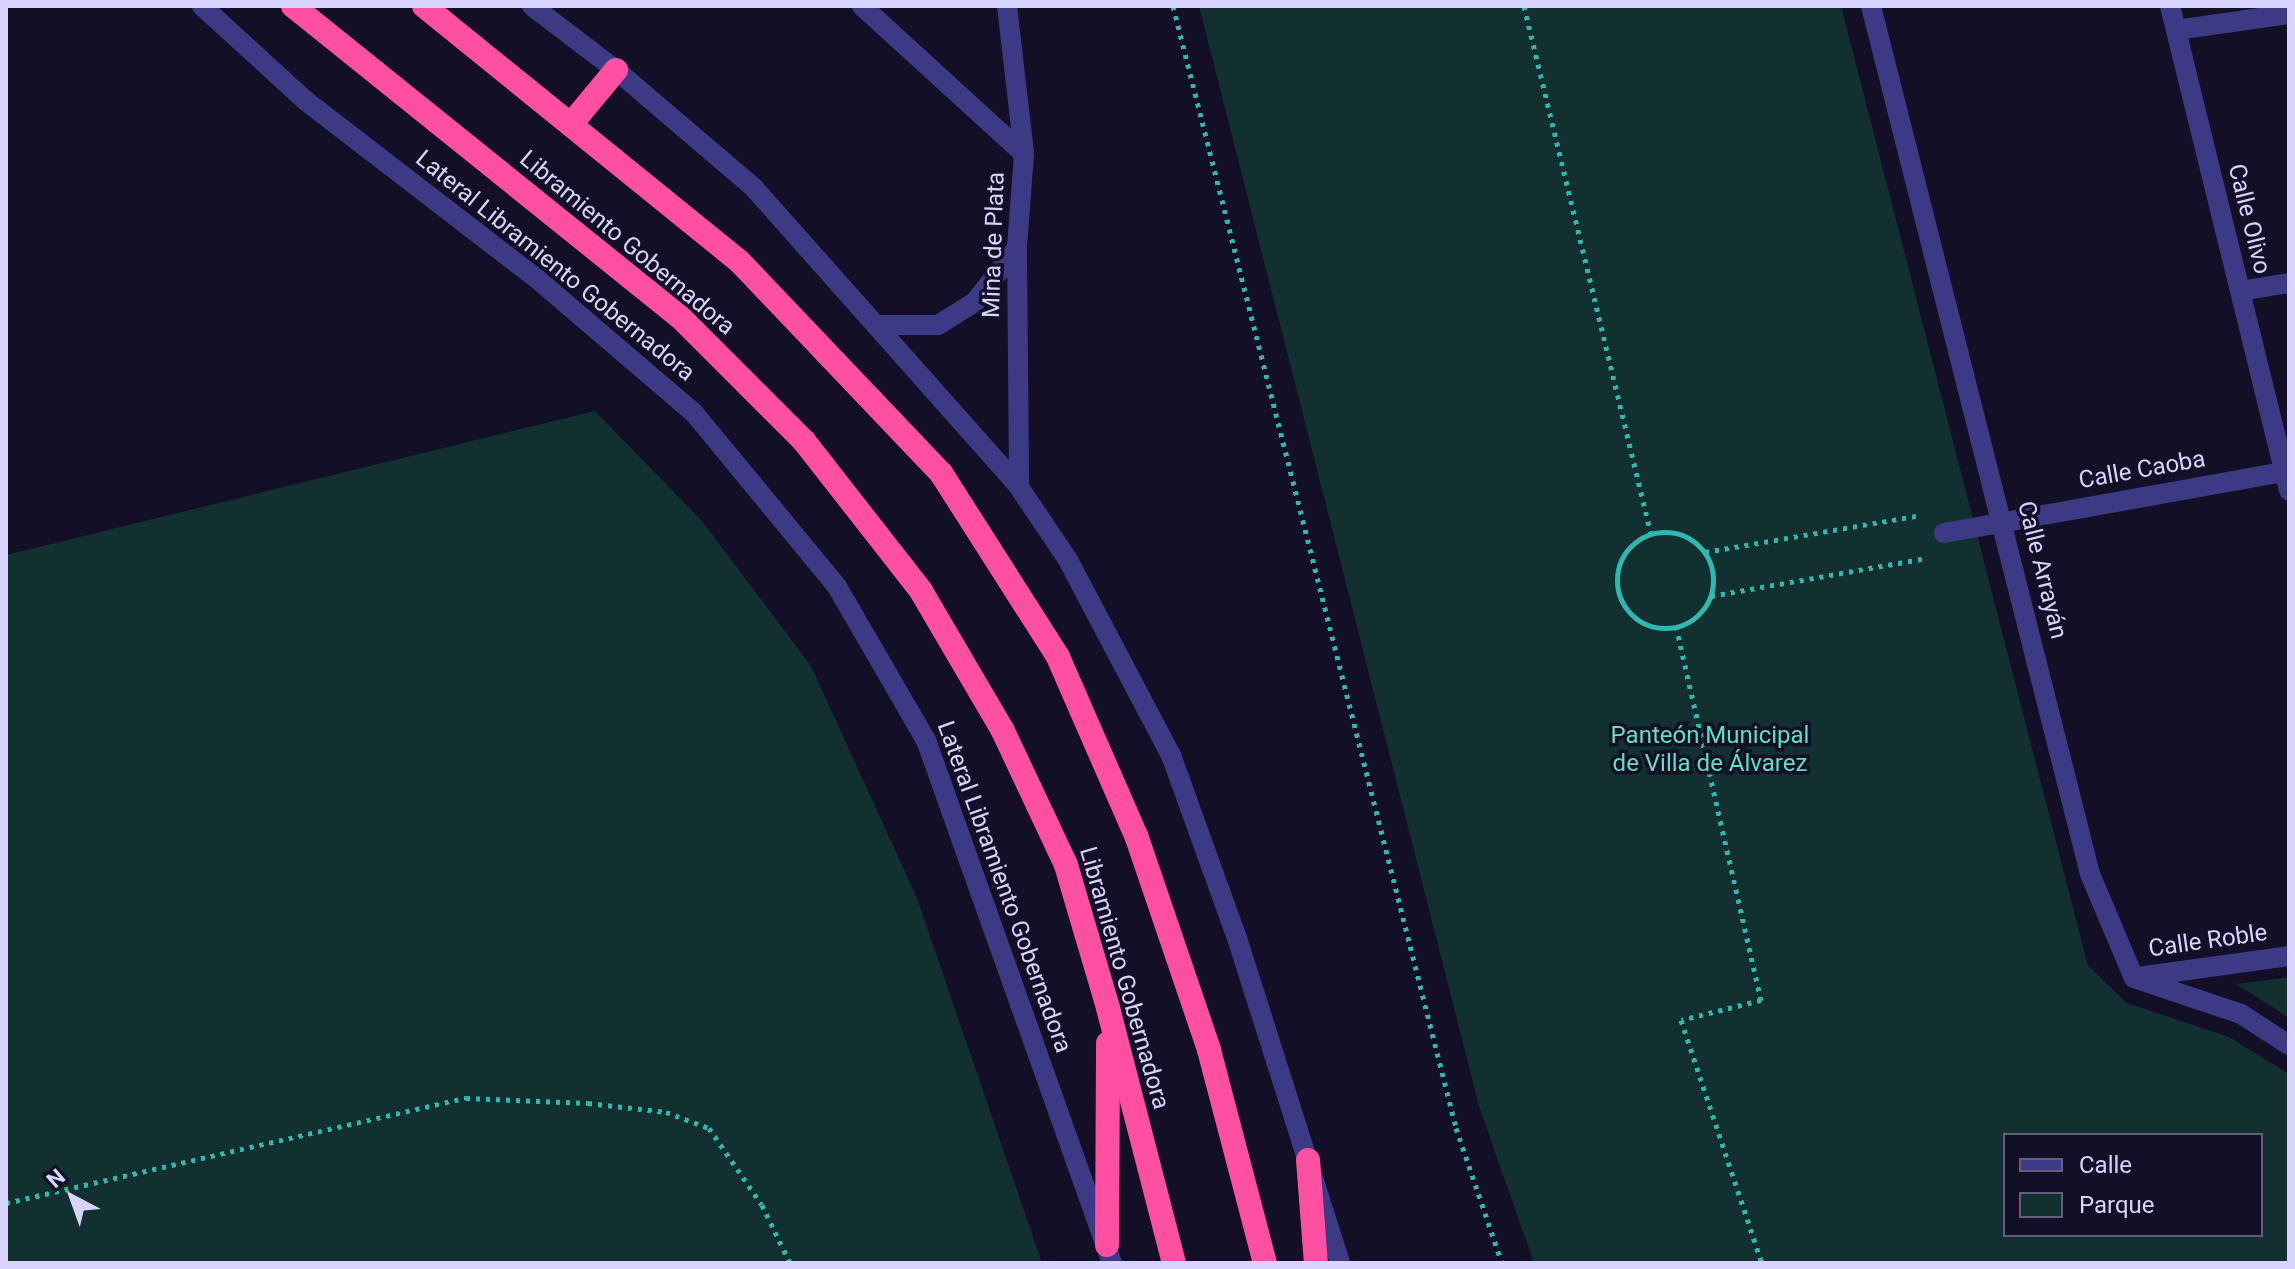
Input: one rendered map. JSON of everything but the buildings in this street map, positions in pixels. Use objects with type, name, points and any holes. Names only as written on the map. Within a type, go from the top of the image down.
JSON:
[{"type":"highway","name":"Libramiento Gobernadora","points":[[293,6],[680,317],[804,441],[921,591],[1003,731],[1066,865],[1108,1008],[1174,1263]]},
{"type":"highway","name":"Libramiento Gobernadora","points":[[424,6],[739,261],[941,473],[1058,657],[1137,838],[1209,1050],[1265,1263]]},
{"type":"highway","points":[[572,123],[616,70]]},
{"type":"highway","points":[[1108,1008],[1109,1254]]},
{"type":"highway","points":[[1308,1160],[1316,1263]]},
{"type":"street","name":"Lateral Libramiento Gobernadora","points":[[202,6],[306,101],[536,278],[694,413],[836,585],[926,740],[1109,1254]]},
{"type":"street","points":[[532,6],[616,70],[754,188],[1019,487],[1068,560],[1171,755],[1237,938],[1340,1263]]},
{"type":"street","points":[[862,6],[1024,154]]},
{"type":"street","name":"Mina de Plata","points":[[1007,6],[1024,154],[1017,248],[1019,487]]},
{"type":"street","name":"Calle Arrayán","points":[[1871,6],[2090,874],[2134,978]]},
{"type":"street","name":"Calle Olivo","points":[[2170,6],[2287,478]]},
{"type":"street","points":[[2176,30],[2289,14]]},
{"type":"street","points":[[876,325],[938,325],[975,302],[1017,248]]},
{"type":"street","points":[[2240,291],[2289,283]]},
{"type":"street","name":"Calle Caoba","points":[[1944,533],[2003,521],[2287,478]]},
{"type":"street","name":"Calle Roble","points":[[2134,978],[2289,956]]},
{"type":"street","points":[[2134,978],[2241,1014],[2289,1045]]},
{"type":"path","points":[[1173,6],[1456,1128],[1502,1263]]},
{"type":"path","points":[[1524,6],[1651,534]]},
{"type":"path","points":[[1705,552],[1941,511],[1948,555],[1711,596]]},
{"type":"path","points":[[1651,534],[1681,534],[1705,552],[1713,581],[1711,596],[1704,609],[1676,626],[1659,628],[1643,623],[1630,613],[1621,599],[1619,566],[1638,540],[1651,534]]},
{"type":"path","points":[[1676,626],[1761,1000],[1681,1020],[1762,1263]]},
{"type":"path","points":[[6,1203],[89,1187],[466,1098],[588,1103],[666,1112],[709,1128],[762,1205],[790,1263]]},
{"type":"green space","name":"Panteón Municipal de Villa de Álvarez","points":[[1199,6],[1841,6],[2088,966],[2127,1003],[2229,1037],[2289,1074],[2289,1263],[1534,1263],[1479,1106]]},
{"type":"green space","points":[[595,411],[702,521],[811,666],[917,898],[1042,1263],[6,1263],[6,555]]},
{"type":"green space","points":[[2289,977],[2289,1018],[2236,984]]}]
